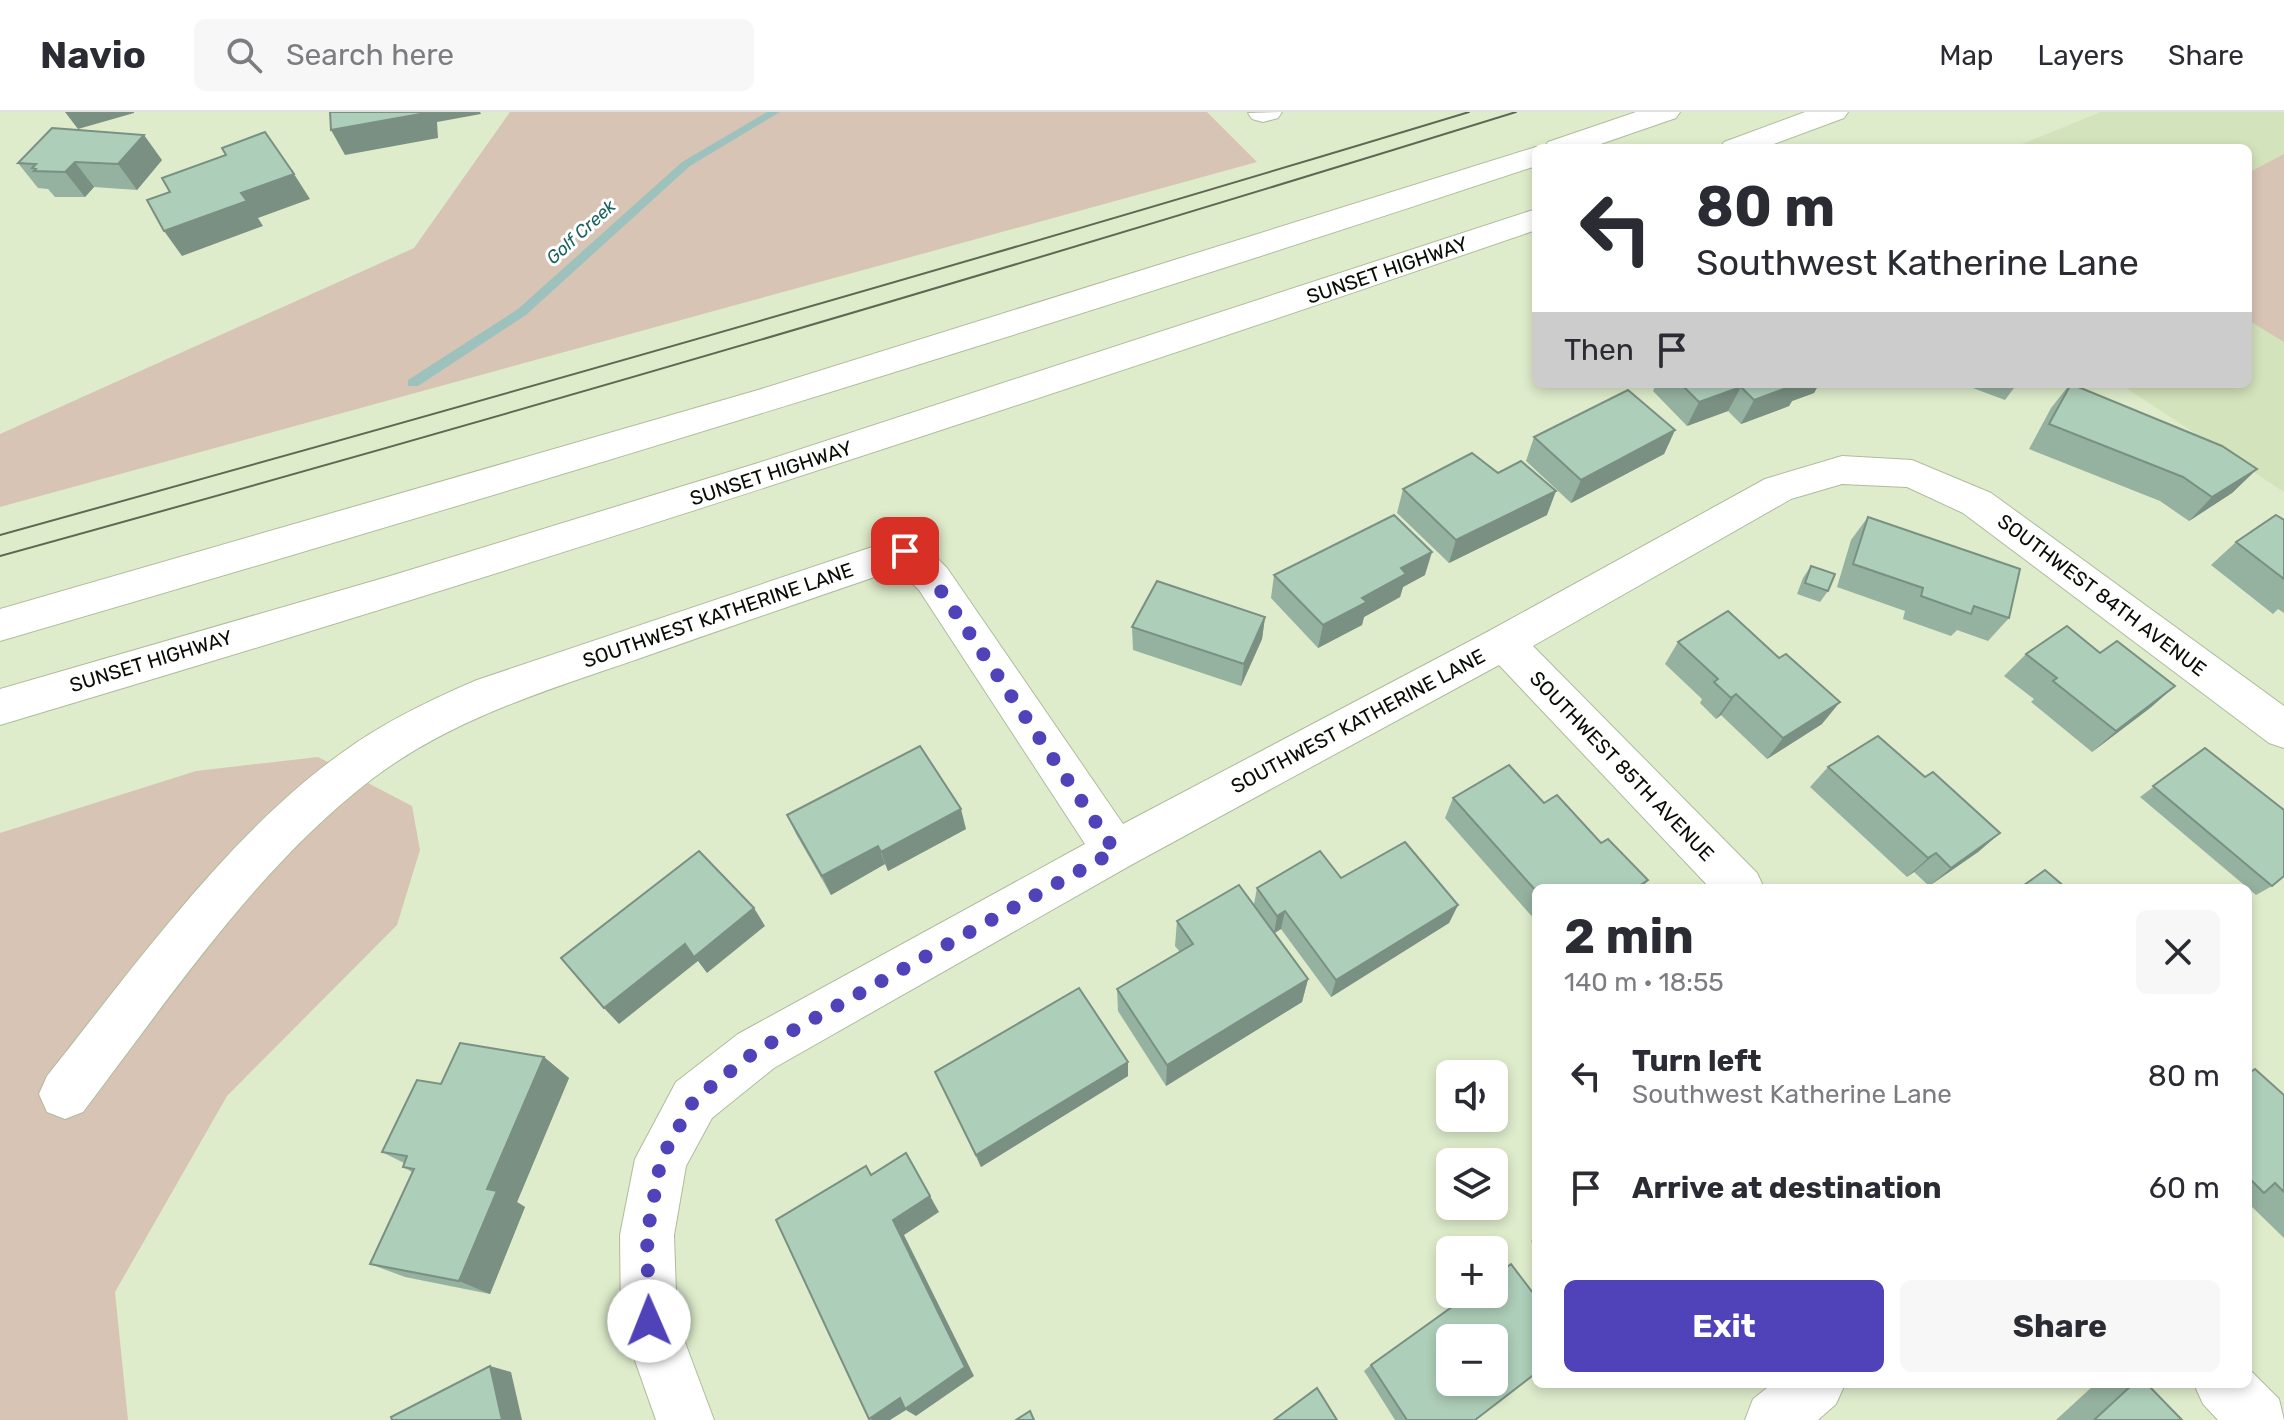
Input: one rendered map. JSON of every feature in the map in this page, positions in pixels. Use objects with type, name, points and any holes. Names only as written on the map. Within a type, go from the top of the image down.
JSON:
[{"type":"main road","points":[[1571,144],[1665,112]]},
{"type":"main road","points":[[1746,144],[1833,112]]},
{"type":"main road","points":[[0,625],[506,480],[891,363],[1532,157]]},
{"type":"main road","name":"SUNSET HIGHWAY","points":[[0,707],[690,499],[998,400],[1532,220]]},
{"type":"main road","name":"SOUTHWEST KATHERINE LANE","points":[[65,1094],[189,935],[277,838],[342,778],[402,738],[446,712],[492,692],[905,551],[933,579],[1115,851],[1504,643],[1778,489],[1842,470],[1912,474]]},
{"type":"main road","name":"SOUTHWEST 84TH AVENUE","points":[[1912,474],[1977,503],[2284,730]]},
{"type":"main road","name":"SOUTHWEST 85TH AVENUE","points":[[1504,643],[1737,884]]},
{"type":"main road","points":[[685,1420],[649,1321],[647,1235],[661,1159],[694,1100],[756,1051],[1115,851]]},
{"type":"main road","points":[[1774,1420],[1811,1388]]},
{"type":"main road","points":[[2227,1388],[2258,1420]]},
{"type":"shaded area","points":[[510,112],[1207,112],[1257,162],[0,507],[0,434],[414,248]]},
{"type":"shaded area","points":[[2101,112],[2284,112],[2284,492],[2126,388],[2252,388],[2252,144],[2022,144]]},
{"type":"shaded area","points":[[2284,154],[2284,342],[2252,322],[2252,171]]},
{"type":"shaded area","points":[[318,757],[412,806],[420,850],[397,925],[227,1096],[115,1292],[128,1420],[0,1420],[0,833],[196,771]]},
{"type":"building","points":[[330,112],[426,112],[426,113],[331,130]]},
{"type":"building","points":[[52,128],[144,135],[118,164],[75,162],[65,172],[34,171],[36,169],[32,168],[36,164],[18,163]]},
{"type":"building","points":[[265,132],[294,174],[241,193],[247,201],[164,231],[147,200],[170,192],[162,178],[226,155],[222,148]]},
{"type":"building","points":[[1685,388],[1738,388],[1699,402]]},
{"type":"building","points":[[1742,388],[1786,388],[1754,400]]},
{"type":"building","points":[[2069,388],[2081,388],[2222,446],[2257,469],[2212,497],[2183,477],[2049,424]]},
{"type":"building","points":[[1628,390],[1675,430],[1581,480],[1534,437]]},
{"type":"building","points":[[1472,453],[1498,473],[1521,461],[1556,491],[1456,540],[1403,489]]},
{"type":"building","points":[[1394,515],[1432,552],[1401,568],[1406,574],[1362,598],[1367,602],[1323,625],[1274,575]]},
{"type":"building","points":[[2276,515],[2284,520],[2284,579],[2236,542]]},
{"type":"building","points":[[1868,517],[2020,569],[2009,618],[1974,606],[1971,614],[1921,596],[1923,588],[1853,564]]},
{"type":"building","points":[[1811,566],[1835,574],[1828,591],[1805,583]]},
{"type":"building","points":[[1157,581],[1265,617],[1244,664],[1132,627]]},
{"type":"building","points":[[1728,611],[1779,658],[1786,654],[1840,702],[1783,738],[1736,694],[1731,698],[1714,682],[1718,679],[1678,642]]},
{"type":"building","points":[[2067,626],[2100,653],[2117,641],[2175,686],[2116,731],[2053,681],[2057,678],[2026,654]]},
{"type":"building","points":[[1878,736],[1925,777],[1933,772],[2000,833],[1951,868],[1936,853],[1928,858],[1828,767]]},
{"type":"building","points":[[920,746],[961,809],[881,852],[878,846],[822,876],[787,815]]},
{"type":"building","points":[[2205,748],[2284,810],[2284,876],[2272,886],[2153,786]]},
{"type":"building","points":[[1509,765],[1544,803],[1557,795],[1601,843],[1608,839],[1648,880],[1642,884],[1532,884],[1532,887],[1453,798]]},
{"type":"building","points":[[1405,842],[1458,905],[1336,980],[1285,911],[1277,916],[1257,888],[1320,851],[1341,878]]},
{"type":"building","points":[[699,851],[754,908],[694,957],[685,944],[604,1008],[561,958]]},
{"type":"building","points":[[2045,870],[2061,884],[2026,884]]},
{"type":"building","points":[[1239,885],[1308,979],[1167,1065],[1117,989],[1193,944],[1177,921]]},
{"type":"building","points":[[1079,988],[1128,1062],[976,1155],[935,1072]]},
{"type":"building","points":[[460,1043],[544,1057],[487,1189],[497,1191],[459,1281],[370,1264],[414,1169],[403,1167],[407,1156],[382,1152],[417,1080],[441,1084]]},
{"type":"building","points":[[2255,1069],[2284,1095],[2284,1192],[2275,1183],[2264,1193],[2252,1181],[2252,1071]]},
{"type":"building","points":[[906,1153],[930,1196],[893,1220],[965,1367],[905,1409],[900,1398],[869,1419],[776,1220],[866,1166],[871,1175]]},
{"type":"building","points":[[1511,1264],[1532,1292],[1532,1376],[1508,1395],[1508,1324],[1436,1324],[1436,1396],[1506,1396],[1475,1420],[1407,1420],[1371,1365],[1450,1308],[1508,1308],[1508,1266]]},
{"type":"building","points":[[490,1366],[502,1420],[392,1420],[391,1417]]},
{"type":"building","points":[[1317,1388],[1337,1420],[1274,1420]]},
{"type":"building","points":[[2129,1388],[2151,1388],[2182,1420],[2094,1420]]},
{"type":"building","points":[[1030,1411],[1034,1420],[1016,1420]]},
{"type":"waterway","name":"Golf Creek","points":[[413,383],[522,312],[686,164],[775,112]]},
{"type":"tram line","points":[[0,535],[736,328],[1469,112]]},
{"type":"tram line","points":[[0,556],[760,340],[1516,112]]},
{"type":"route","points":[[649,1321],[647,1235],[661,1159],[694,1100],[756,1051],[1115,851],[933,579],[905,551]]}]
